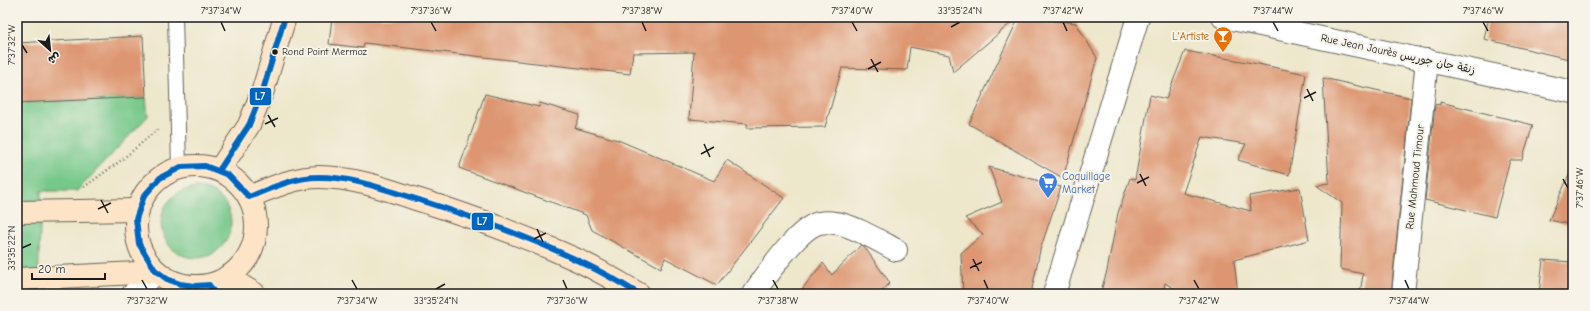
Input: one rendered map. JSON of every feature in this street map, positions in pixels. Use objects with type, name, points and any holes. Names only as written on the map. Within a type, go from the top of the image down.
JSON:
[{"type":"main road","points":[[220,169],[248,125],[263,90],[285,17]]},
{"type":"main road","points":[[217,285],[234,273],[244,262],[254,242],[256,234],[256,218],[249,197],[236,180],[220,169],[202,166],[179,168],[161,176],[143,196],[136,222],[139,245],[145,259],[157,272],[167,279],[184,285],[217,285],[255,294]]},
{"type":"main road","points":[[249,197],[276,186],[305,178],[335,178],[375,186],[448,208],[515,234],[576,260],[639,294]]},
{"type":"main road","points":[[17,212],[138,210]]},
{"type":"main road","points":[[17,279],[157,272]]},
{"type":"street","points":[[1054,294],[1138,17]]},
{"type":"street","name":"Rue Jean Jaurès زنقة جان جوريس","points":[[1223,17],[1289,23],[1427,60],[1573,92]]},
{"type":"street","name":"Rue Mahmoud Timour","points":[[1403,294],[1427,60]]},
{"type":"street","points":[[753,294],[791,245],[807,230],[818,223],[836,223],[848,226],[896,250]]},
{"type":"street","points":[[133,294],[157,272]]},
{"type":"lane","points":[[175,17],[179,168]]},
{"type":"path","points":[[81,189],[123,160],[145,139],[178,114]]},
{"type":"green space","points":[[146,97],[148,116],[77,191],[41,191],[38,294],[17,294],[17,103]]},
{"type":"green space","points":[[189,188],[203,188],[216,194],[225,203],[229,209],[231,223],[229,237],[221,248],[210,256],[203,258],[189,258],[182,256],[171,248],[163,237],[161,230],[161,216],[163,209],[171,198],[182,190]]},
{"type":"building","points":[[332,17],[1018,17],[953,72],[949,55],[910,47],[907,70],[842,68],[825,127],[746,128],[748,124],[689,119],[694,52],[633,53],[630,74],[364,43],[363,48],[329,44]]},
{"type":"building","points":[[1019,17],[1076,23],[1097,58],[1063,178],[969,124]]},
{"type":"building","points":[[1489,17],[1573,17],[1573,60],[1484,39]]},
{"type":"building","points":[[143,36],[146,97],[17,103],[17,43]]},
{"type":"building","points":[[1185,51],[1306,74],[1289,175],[1238,160],[1246,144],[1202,137],[1183,193],[1251,211],[1249,196],[1300,188],[1309,240],[1234,260],[1238,294],[1184,294],[1165,283],[1163,294],[1100,294],[1107,271],[1118,213],[1130,178],[1135,180],[1150,95],[1166,99]]},
{"type":"building","points":[[1323,78],[1411,98],[1391,294],[1360,294],[1363,274],[1340,269],[1342,203],[1316,185],[1329,183]]},
{"type":"building","points":[[485,94],[539,107],[540,103],[580,115],[575,128],[618,140],[714,181],[727,160],[784,198],[717,285],[665,258],[661,268],[592,230],[586,215],[459,168]]},
{"type":"building","points":[[1440,102],[1533,125],[1522,160],[1510,160],[1495,217],[1425,200],[1435,104],[1440,105]]},
{"type":"building","points":[[1573,166],[1573,225],[1549,220]]},
{"type":"building","points":[[989,167],[1061,187],[1040,250],[1031,294],[963,294],[961,253],[983,234],[965,218],[1002,202]]},
{"type":"building","points":[[861,245],[865,248],[890,283],[879,294],[798,294],[823,263],[832,275]]},
{"type":"building","points":[[1543,260],[1573,262],[1573,294],[1539,294]]},
{"type":"transit line","name":"L7","points":[[220,169],[249,125],[263,90],[285,17]]},
{"type":"transit line","name":"L7","points":[[215,294],[209,285],[195,286],[180,284],[167,279],[155,270],[139,244],[136,219],[144,196],[160,178],[181,167],[205,166],[228,175],[249,197],[283,184],[310,177],[344,179],[368,184],[459,213],[522,236],[590,266],[639,294]]},
{"type":"place","name":"Rond Point Mermoz","points":[[275,52]]},
{"type":"place","name":"L'Artiste","points":[[1223,53]]},
{"type":"place","name":"Coquillage Market","points":[[1048,199]]}]
